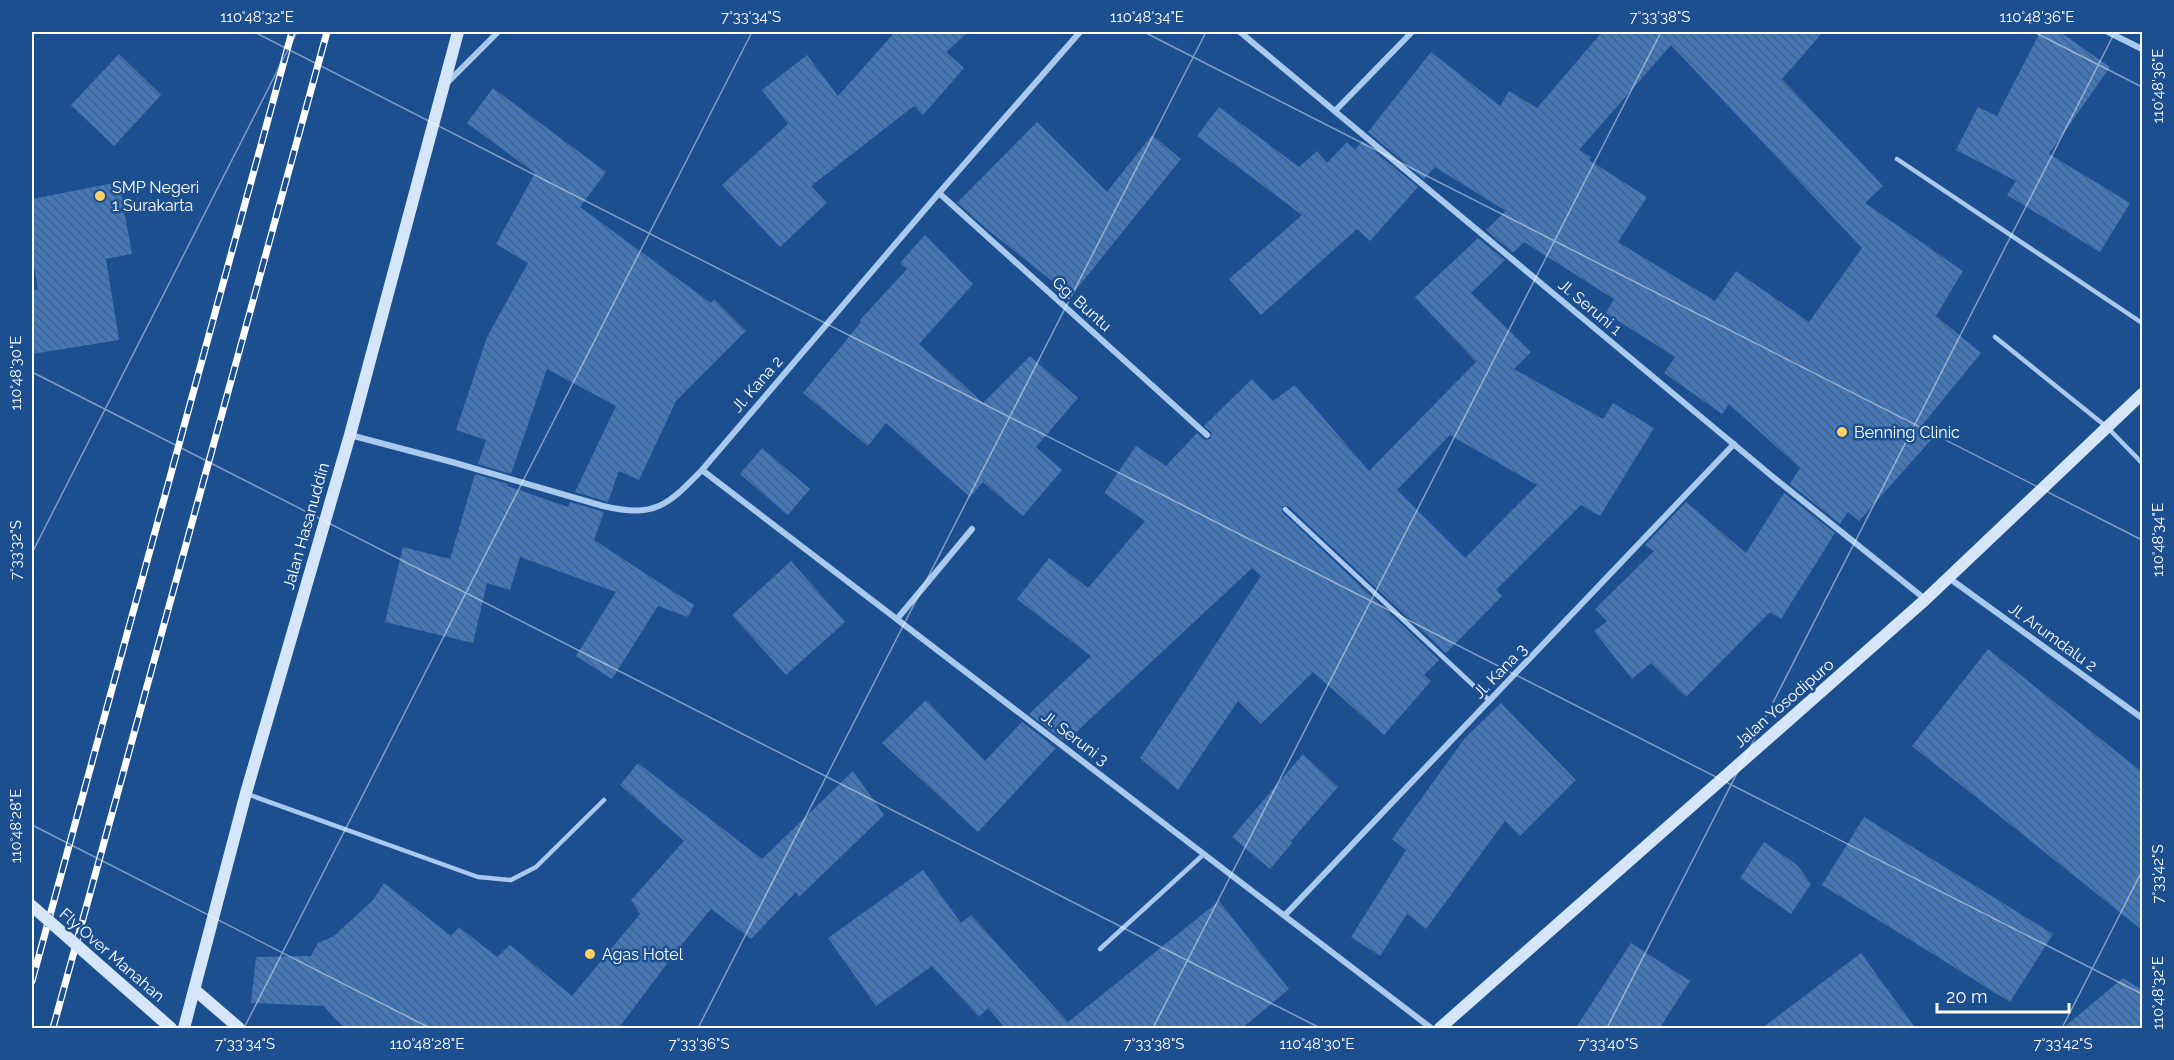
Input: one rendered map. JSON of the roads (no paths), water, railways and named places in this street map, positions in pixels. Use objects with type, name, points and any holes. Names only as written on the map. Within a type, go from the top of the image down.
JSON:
[{"type":"main road","name":"Jalan Hasanuddin","points":[[184,1029],[246,793],[350,435],[458,32]]},
{"type":"main road","name":"Jalan Yosodipuro","points":[[1440,1029],[1926,599],[2142,394]]},
{"type":"main road","name":"Fly Over Manahan","points":[[32,906],[171,1029]]},
{"type":"main road","points":[[195,990],[239,1029]]},
{"type":"street","points":[[444,85],[498,32]]},
{"type":"street","name":"Jl. Kana 2","points":[[350,435],[623,511],[656,509],[683,489],[702,470],[1080,32]]},
{"type":"street","name":"Jl. Seruni 1","points":[[1240,32],[1814,512],[1926,599]]},
{"type":"street","points":[[1335,111],[1413,32]]},
{"type":"street","points":[[2108,32],[2142,49]]},
{"type":"street","name":"Gg. Buntu","points":[[939,193],[1207,435]]},
{"type":"street","name":"Jl. Kana 3","points":[[1285,915],[1734,444]]},
{"type":"street","name":"Jl. Seruni 3","points":[[702,470],[1431,1029]]},
{"type":"street","points":[[897,619],[972,529]]},
{"type":"street","name":"Jl. Arumdalu 2","points":[[1948,578],[2142,718]]},
{"type":"lane","points":[[1897,159],[2142,323]]},
{"type":"lane","points":[[1995,337],[2108,428],[2142,464]]},
{"type":"lane","points":[[1284,509],[1490,701]]},
{"type":"lane","points":[[246,793],[478,877],[511,880],[536,867],[604,800]]},
{"type":"lane","points":[[1100,949],[1204,854]]},
{"type":"railway","points":[[32,981],[292,32]]},
{"type":"railway","points":[[53,1028],[327,32]]},
{"type":"place","name":"SMP Negeri 1 Surakarta","points":[[100,196]]},
{"type":"place","name":"Benning Clinic","points":[[1842,432]]},
{"type":"place","name":"Agas Hotel","points":[[590,954]]}]
